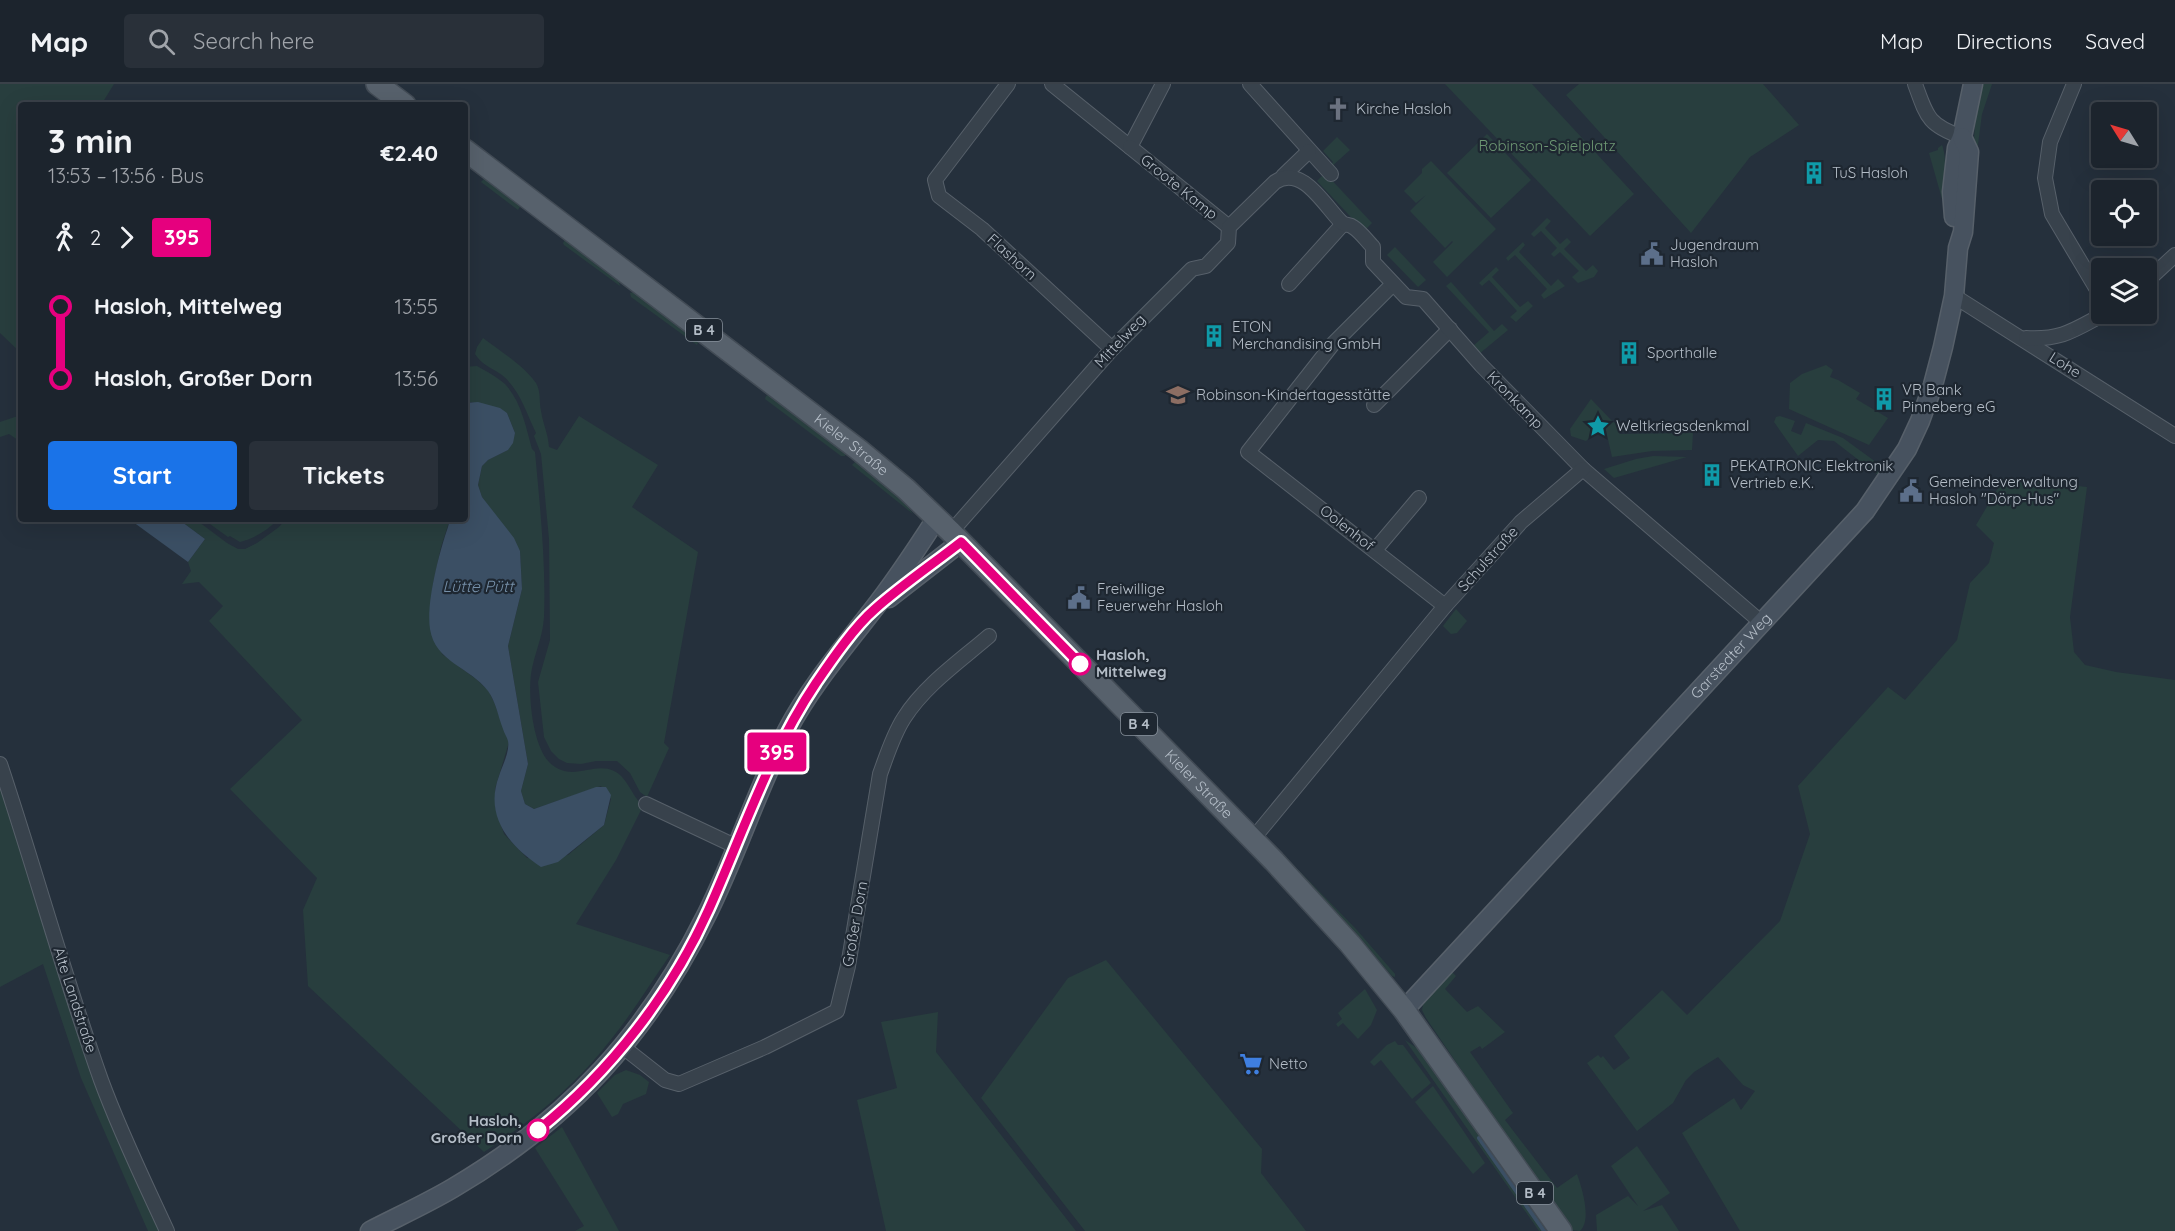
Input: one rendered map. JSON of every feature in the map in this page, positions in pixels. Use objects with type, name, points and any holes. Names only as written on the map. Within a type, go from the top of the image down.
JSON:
[{"type":"main road","points":[[377,84],[401,102]]},
{"type":"main road","name":"Garstedter Weg","points":[[1404,1010],[1865,511],[1907,449],[1933,384],[1954,296],[1958,248],[1963,232],[1969,152],[1962,137],[1973,84]]},
{"type":"main road","name":"Kieler Straße","points":[[468,152],[859,450],[906,489],[950,531],[1252,840],[1350,944],[1404,1010],[1561,1231]]},
{"type":"main road","points":[[873,610],[950,531]]},
{"type":"main road","points":[[370,1231],[453,1188],[524,1141],[567,1106],[622,1047],[669,983],[691,945],[709,910],[765,775],[815,684],[873,610],[950,531]]},
{"type":"street","name":"Flashorn","points":[[1008,84],[934,180],[939,196],[982,230],[1112,349]]},
{"type":"street","name":"Groote Kamp","points":[[1052,84],[1229,226]]},
{"type":"street","name":"Groote Kamp","points":[[1130,147],[1163,84]]},
{"type":"street","points":[[1250,84],[1328,170],[1303,181],[1283,176]]},
{"type":"street","points":[[1915,84],[1926,114],[1943,130],[1962,137]]},
{"type":"street","points":[[2074,84],[2050,141],[2045,178],[2052,214],[2091,280]]},
{"type":"street","points":[[1283,176],[1309,151]]},
{"type":"street","name":"Mittelweg","points":[[950,531],[1112,349],[1192,269],[1206,266],[1228,243],[1229,226],[1283,176]]},
{"type":"street","name":"Kronkamp","points":[[1303,181],[1343,224],[1353,226],[1372,248],[1373,262],[1393,284],[1406,297],[1423,299],[1481,365],[1583,469]]},
{"type":"street","points":[[1289,284],[1343,224]]},
{"type":"street","points":[[2157,272],[2175,255]]},
{"type":"street","name":"Oolenhof","points":[[1393,284],[1332,345],[1248,452],[1445,606]]},
{"type":"street","name":"Lohe","points":[[1954,296],[2024,338],[2175,436]]},
{"type":"street","points":[[2024,338],[2046,339],[2065,334],[2091,321]]},
{"type":"street","points":[[1374,405],[1450,328]]},
{"type":"street","points":[[1583,469],[1762,622]]},
{"type":"street","name":"Schulstraße","points":[[1252,840],[1445,606],[1521,522],[1583,469]]},
{"type":"street","points":[[1375,550],[1419,498]]},
{"type":"street","name":"Großer Dorn","points":[[622,1047],[665,1080],[679,1084],[765,1047],[837,1011],[848,966],[880,774],[890,748],[904,718],[923,694],[989,636]]},
{"type":"street","name":"Alte Landstraße","points":[[0,764],[64,972],[102,1081],[116,1119],[166,1231]]},
{"type":"street","points":[[646,804],[735,846]]},
{"type":"green space","points":[[0,84],[114,84],[103,102],[18,102],[18,350],[0,333]]},
{"type":"green space","name":"Robinson-Spielplatz","points":[[1445,84],[1532,84],[1634,194],[1590,236]]},
{"type":"green space","points":[[1579,84],[1763,84],[1799,125],[1750,157],[1691,233],[1566,95]]},
{"type":"green space","points":[[1981,84],[1992,84],[1982,114],[1975,167],[1972,167],[1976,111]]},
{"type":"green space","points":[[1487,134],[1531,180],[1491,218],[1447,173]]},
{"type":"green space","points":[[1337,137],[1350,150],[1331,167],[1333,162],[1323,151]]},
{"type":"green space","points":[[1942,145],[1945,164],[1944,199],[1942,199],[1929,153],[1938,150]]},
{"type":"green space","points":[[1431,161],[1496,229],[1447,277],[1433,262],[1453,242],[1445,248],[1410,211],[1426,195],[1416,203],[1404,191]]},
{"type":"green space","points":[[1325,173],[1372,223],[1364,231],[1317,181]]},
{"type":"green space","points":[[485,178],[521,205],[518,210],[481,182]]},
{"type":"green space","points":[[1547,218],[1551,221],[1545,228],[1560,244],[1567,238],[1571,242],[1564,249],[1586,271],[1593,265],[1598,271],[1594,277],[1578,283],[1572,277],[1579,271],[1560,252],[1554,257],[1551,254],[1557,248],[1541,231],[1534,237],[1531,234]]},
{"type":"green space","points":[[566,238],[618,279],[620,286],[564,245]]},
{"type":"green space","points":[[1523,242],[1525,245],[1519,252],[1551,286],[1558,279],[1565,286],[1544,299],[1541,295],[1547,289],[1515,255],[1508,261],[1506,258]]},
{"type":"green space","points":[[1395,247],[1426,280],[1418,287],[1387,255]]},
{"type":"green space","points":[[1496,267],[1499,270],[1492,277],[1520,307],[1528,301],[1533,306],[1516,322],[1510,317],[1517,311],[1489,280],[1482,286],[1479,283]]},
{"type":"green space","points":[[1451,282],[1494,331],[1502,324],[1508,330],[1479,354],[1473,346],[1489,332],[1446,286]]},
{"type":"green space","points":[[634,292],[699,340],[697,345],[631,297],[630,293]]},
{"type":"green space","points":[[483,338],[518,364],[536,383],[549,447],[557,450],[579,416],[658,465],[632,507],[698,552],[664,743],[669,748],[647,797],[640,792],[630,773],[617,761],[567,763],[551,751],[544,737],[538,682],[550,640],[549,539],[541,454],[534,436],[536,433],[514,387],[502,375],[484,364],[475,354]]},
{"type":"green space","points":[[1826,365],[1833,370],[1830,377],[1860,393],[1856,399],[1888,418],[1869,445],[1789,409],[1790,383],[1802,374]]},
{"type":"green space","points":[[477,366],[499,379],[511,391],[519,406],[532,449],[535,452],[541,514],[544,617],[531,674],[530,695],[535,733],[539,744],[549,762],[565,771],[574,772],[598,768],[614,771],[619,774],[643,806],[616,860],[576,924],[670,955],[617,1032],[582,1074],[535,1116],[484,1152],[308,986],[303,910],[317,878],[230,789],[302,720],[209,621],[223,606],[199,582],[182,584],[191,571],[188,562],[205,539],[182,522],[199,522],[227,543],[238,549],[245,549],[257,543],[283,522],[449,522],[433,584],[431,617],[442,654],[488,690],[509,742],[495,789],[495,806],[504,834],[527,858],[568,855],[604,825],[611,799],[601,786],[534,809],[525,804],[521,791],[528,764],[508,646],[522,589],[520,551],[482,497],[478,485],[482,466],[488,460],[508,450],[515,433],[507,413],[468,402],[468,367]]},
{"type":"green space","points":[[770,394],[846,452],[845,456],[841,456],[765,399]]},
{"type":"green space","points":[[1591,399],[1613,422],[1627,429],[1619,434],[1693,433],[1692,450],[1652,451],[1612,457],[1604,422],[1591,424],[1590,428],[1594,433],[1586,441],[1571,436],[1570,429]]},
{"type":"green space","points":[[1780,416],[1795,421],[1791,431],[1801,435],[1806,423],[1843,438],[1880,465],[1881,471],[1878,475],[1834,441],[1818,440],[1798,456],[1774,422],[1776,417]]},
{"type":"green space","points":[[18,417],[18,440],[9,434],[0,437],[0,422]]},
{"type":"green space","points":[[1653,456],[1687,457],[1614,478],[1604,469],[1636,459]]},
{"type":"green space","points":[[856,461],[901,497],[913,514],[852,465]]},
{"type":"green space","points":[[2004,478],[2087,487],[2070,617],[2074,652],[2085,665],[2116,672],[2175,680],[2175,1231],[1740,1231],[1682,1133],[1734,1098],[1741,1110],[1755,1091],[1743,1085],[1718,1057],[1694,1072],[1686,1080],[1673,1103],[1637,1131],[1587,1063],[1598,1055],[1601,1058],[1603,1056],[1614,1070],[1630,1058],[1614,1036],[1662,990],[1687,1015],[1780,921],[1810,834],[1798,786],[1888,687],[1905,700],[1957,640],[1970,583],[1989,563],[1994,543],[1976,525]]},
{"type":"green space","points":[[207,522],[276,522],[261,533],[240,542],[228,537]]},
{"type":"green space","points":[[1456,609],[1467,621],[1457,633],[1451,634],[1443,626]]},
{"type":"green space","points":[[0,783],[54,962],[111,1122],[159,1231],[148,1231],[81,1078],[43,964],[0,987]]},
{"type":"green space","points":[[1266,837],[1356,929],[1395,974],[1395,977],[1335,910],[1266,842]]},
{"type":"green space","points":[[1106,960],[1262,1149],[1261,1173],[1306,1231],[1085,1231],[981,1098],[1068,978]]},
{"type":"green space","points":[[1451,971],[1456,976],[1445,989],[1467,1012],[1478,1006],[1505,1032],[1482,1049],[1480,1046],[1470,1052],[1513,1113],[1505,1120],[1557,1188],[1577,1174],[1586,1212],[1584,1226],[1580,1231],[1570,1230],[1422,1010],[1424,1000]]},
{"type":"green space","points":[[1365,989],[1377,1010],[1371,1025],[1358,1039],[1343,1023],[1338,1027],[1336,1024],[1342,1019],[1338,1013]]},
{"type":"green space","points":[[938,1012],[936,1052],[1076,1231],[886,1231],[857,1100],[897,1088],[881,1022]]},
{"type":"green space","points":[[1405,1040],[1420,1050],[1551,1231],[1539,1231]]},
{"type":"green space","points":[[1395,1041],[1398,1045],[1403,1045],[1431,1083],[1412,1099],[1381,1060],[1374,1066],[1370,1062],[1387,1045]]},
{"type":"green space","points":[[626,1070],[640,1075],[649,1082],[646,1094],[623,1104],[618,1114],[612,1117],[597,1093],[615,1075]]},
{"type":"green space","points":[[1433,1086],[1485,1163],[1473,1174],[1415,1102]]},
{"type":"green space","points":[[562,1127],[619,1231],[575,1231],[584,1226],[535,1148]]},
{"type":"green space","points":[[1637,1146],[1670,1193],[1643,1211],[1662,1205],[1679,1231],[1597,1231],[1596,1215],[1628,1196],[1638,1206],[1611,1166]]},
{"type":"water","name":"Lütte Pütt","points":[[478,402],[500,408],[507,413],[515,433],[513,443],[508,450],[488,460],[482,466],[478,485],[482,497],[514,538],[520,551],[522,589],[508,646],[528,764],[521,791],[525,804],[534,809],[596,787],[606,787],[611,795],[604,825],[558,862],[541,867],[529,859],[510,840],[497,817],[495,791],[507,754],[508,740],[493,700],[481,683],[446,657],[433,640],[430,629],[429,618],[434,578],[449,522],[468,522],[468,403]]},
{"type":"water","points":[[133,522],[182,522],[205,539],[188,562]]},
{"type":"waterway","points":[[1479,1138],[1544,1231]]},
{"type":"bus line","name":"395","points":[[538,1130],[567,1106],[622,1047],[669,983],[709,910],[765,775],[789,728],[815,684],[873,610],[961,542],[1080,664]]},
{"type":"place","name":"Kirche Hasloh","points":[[1338,109]]},
{"type":"place","name":"TuS Hasloh","points":[[1814,173]]},
{"type":"place","name":"Jugendraum Hasloh","points":[[1652,254]]},
{"type":"place","name":"ETON Merchandising GmbH","points":[[1214,336]]},
{"type":"place","name":"Sporthalle","points":[[1629,353]]},
{"type":"place","name":"Robinson-Kindertagesstätte","points":[[1178,395]]},
{"type":"place","name":"VR Bank Pinneberg eG","points":[[1884,399]]},
{"type":"place","name":"Weltkriegsdenkmal","points":[[1598,426]]},
{"type":"place","name":"PEKATRONIC Elektronik Vertrieb e.K.","points":[[1712,475]]},
{"type":"place","name":"Gemeindeverwaltung Hasloh \"Dörp-Hus\"","points":[[1911,491]]},
{"type":"place","name":"Freiwillige Feuerwehr Hasloh","points":[[1079,598]]},
{"type":"place","name":"Hasloh, Mittelweg","points":[[1080,664]]},
{"type":"place","name":"Netto","points":[[1251,1064]]},
{"type":"place","name":"Hasloh, Großer Dorn","points":[[538,1130]]}]
